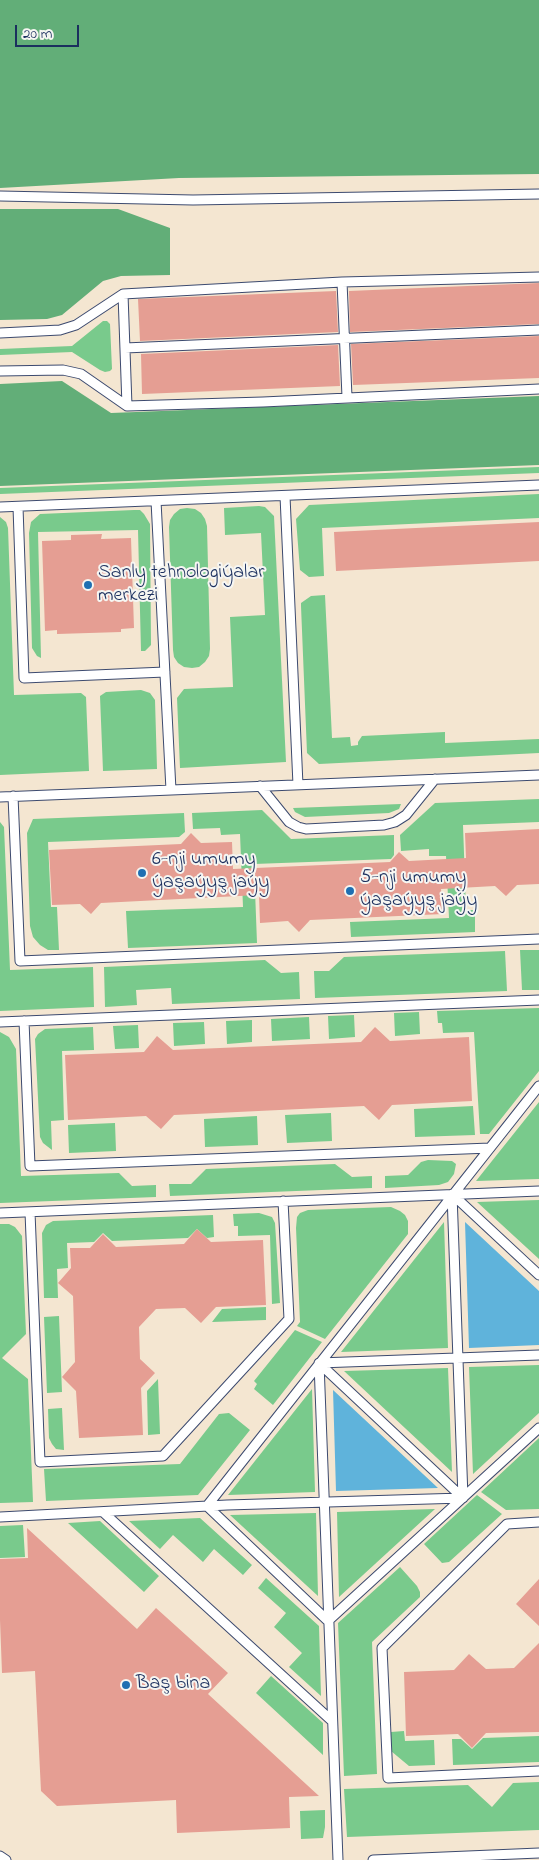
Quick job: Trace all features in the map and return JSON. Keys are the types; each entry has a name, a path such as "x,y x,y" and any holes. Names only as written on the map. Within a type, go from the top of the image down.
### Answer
{"lane":[{"path":"0,196 193,200 539,194"},
{"path":"0,333 60,330 76,325 123,294 342,282 539,277"},
{"path":"342,282 347,397"},
{"path":"123,294 127,406"},
{"path":"126,348 539,330"},
{"path":"0,371 63,370 81,374 127,406 539,389"},
{"path":"0,508 539,486"},
{"path":"285,496 298,785"},
{"path":"156,501 171,790"},
{"path":"18,507 24,678 165,672"},
{"path":"0,797 539,775"},
{"path":"260,786 289,822 298,827 316,828 384,825 395,822 406,814 435,779"},
{"path":"13,796 20,961 539,940"},
{"path":"0,1022 539,1000"},
{"path":"24,1022 30,1166 490,1148"},
{"path":"207,1506 539,1086"},
{"path":"0,1213 539,1191"},
{"path":"452,1194 539,1275"},
{"path":"452,1194 463,1498"},
{"path":"30,1212 40,1462 163,1456 289,1319 284,1201"},
{"path":"319,1363 539,1355"},
{"path":"319,1363 463,1498"},
{"path":"319,1363 338,1860"},
{"path":"328,1621 539,1428"},
{"path":"0,1517 207,1506 463,1498"},
{"path":"207,1506 328,1621"},
{"path":"103,1512 332,1720"},
{"path":"539,1522 507,1524 382,1648 388,1778 539,1771"},
{"path":"372,1860 539,1853"},
{"path":"0,1856 6,1860"}],"green space":[{"path":"0,0 539,0 539,174 179,178 0,188"},
{"path":"0,209 118,209 170,228 170,275 121,276 103,281 62,315 47,319 0,320"},
{"path":"103,321 107,321 110,324 112,369 110,371 100,370 72,352 0,355 0,349 72,346"},
{"path":"62,381 111,413 539,396 539,465 0,486 0,384"},
{"path":"539,467 539,473 0,494 0,488"},
{"path":"539,494 539,518 322,528 324,576 309,577 300,570 296,519 309,505"},
{"path":"265,507 274,516 286,762 180,768 177,698 184,689 233,687 230,617 265,615 261,533 225,535 224,508"},
{"path":"180,509 195,509 201,513 207,526 210,649 209,656 205,662 199,667 192,668 184,667 174,657 169,527 170,520 174,514"},
{"path":"140,510 150,524 151,645 145,651 141,651 138,530 38,532 41,658 37,656 32,648 29,533 31,522 40,514"},
{"path":"0,517 6,522 8,528 14,695 81,693 86,697 89,771 0,775"},
{"path":"325,595 332,738 350,737 351,746 358,745 362,736 445,732 445,743 539,739 539,753 319,764 307,753 301,603 311,596"},
{"path":"141,690 150,693 155,700 157,769 103,771 100,696 106,692"},
{"path":"539,799 539,822 463,825 466,910 475,910 475,932 351,937 350,922 449,918 446,856 429,856 429,849 401,851 400,835 435,803"},
{"path":"401,804 399,809 389,813 305,817 295,812 293,808"},
{"path":"262,810 291,839 394,835 394,855 391,859 254,864 257,943 128,948 126,911 243,907 240,834 221,835 220,828 193,829 192,813"},
{"path":"184,813 185,832 179,837 48,842 51,907 57,907 59,950 48,950 33,937 30,926 27,833 33,819"},
{"path":"0,822 4,827 10,970 93,967 94,1007 0,1011"},
{"path":"520,950 539,950 539,990 522,990"},
{"path":"505,951 507,991 315,998 314,971 329,971 344,957"},
{"path":"265,960 281,973 299,972 300,999 172,1004 171,988 136,990 137,1005 105,1007 104,967"},
{"path":"539,1008 539,1071 489,1134 480,1134 474,1032 443,1033 442,1023 438,1023 437,1011"},
{"path":"419,1012 420,1034 395,1036 394,1013"},
{"path":"354,1015 355,1037 329,1039 328,1016"},
{"path":"309,1017 310,1039 272,1041 271,1019"},
{"path":"252,1020 252,1042 227,1044 226,1021"},
{"path":"204,1022 205,1044 174,1046 173,1023"},
{"path":"138,1025 139,1048 115,1049 113,1026"},
{"path":"93,1027 94,1050 62,1051 64,1120 51,1121 52,1150 43,1143 40,1137 35,1039 45,1029"},
{"path":"0,1032 9,1037 16,1049 21,1176 119,1173 132,1186 156,1185 156,1197 0,1203"},
{"path":"539,1102 539,1179 476,1181"},
{"path":"473,1106 475,1135 415,1137 414,1109"},
{"path":"331,1113 332,1141 287,1143 285,1115"},
{"path":"257,1116 258,1145 205,1147 204,1119"},
{"path":"115,1123 116,1151 69,1153 68,1125"},
{"path":"428,1160 452,1161 456,1164 454,1174 448,1182 439,1185 385,1188 385,1176 408,1175 421,1162"},
{"path":"335,1164 352,1177 372,1176 372,1188 170,1196 169,1184 191,1184 206,1169"},
{"path":"539,1200 539,1259 477,1202"},
{"path":"391,1207 405,1215 408,1221 408,1234 325,1339 297,1326 300,1322 296,1228 297,1217 300,1213 308,1210"},
{"path":"259,1213 272,1217 275,1223 280,1303 272,1304 270,1235 238,1236 238,1226 234,1226 233,1214"},
{"path":"213,1215 214,1237 207,1238 197,1229 188,1238 112,1241 103,1233 94,1242 67,1243 68,1268 57,1269 58,1298 44,1298 42,1233 46,1225 53,1221"},
{"path":"444,1222 448,1348 341,1352"},
{"path":"0,1224 9,1224 15,1227 22,1236 26,1334 2,1358 28,1379 33,1502 0,1503"},
{"path":"266,1307 266,1320 212,1322 222,1309"},
{"path":"59,1316 62,1392 47,1393 44,1317"},
{"path":"295,1330 322,1342 273,1405 254,1389 257,1384 254,1381"},
{"path":"539,1365 539,1413 473,1474 469,1367"},
{"path":"448,1368 452,1472 344,1371"},
{"path":"158,1379 160,1434 148,1435 147,1391"},
{"path":"312,1389 315,1492 228,1495"},
{"path":"62,1408 64,1450 56,1449 49,1438 48,1409"},
{"path":"229,1413 250,1430 198,1495 46,1501 44,1469 180,1464 219,1414"},
{"path":"539,1438 539,1509 506,1510 481,1492"},
{"path":"477,1495 502,1514 449,1562 442,1563 424,1544"},
{"path":"435,1509 339,1597 337,1512"},
{"path":"316,1513 318,1596 230,1515"},
{"path":"200,1518 252,1565 243,1575 214,1549 203,1562 173,1535 160,1549 129,1521"},
{"path":"100,1521 159,1576 144,1592 68,1523"},
{"path":"23,1525 25,1557 0,1558 0,1526"},
{"path":"400,1567 417,1586 420,1597 372,1642 377,1774 344,1776 338,1623"},
{"path":"266,1578 319,1626 321,1696 289,1667 302,1653 274,1627 286,1613 258,1588"},
{"path":"271,1676 323,1723 323,1755 256,1693"},
{"path":"404,1731 405,1741 434,1740 435,1765 409,1766 391,1751 391,1732"},
{"path":"539,1736 539,1762 453,1765 452,1739 461,1739 472,1749 483,1738"},
{"path":"539,1782 539,1830 347,1837 344,1789 468,1785 492,1807 513,1783"},
{"path":"325,1810 323,1838 301,1839 300,1811"}],"water":[{"path":"465,1222 539,1291 539,1345 469,1348"},
{"path":"333,1390 438,1488 336,1491"}],"building":[{"path":"539,283 539,324 350,332 349,291"},
{"path":"336,291 338,332 140,341 138,299"},
{"path":"539,336 539,378 353,385 351,344"},
{"path":"338,345 340,386 142,394 141,354"},
{"path":"539,522 539,561 336,571 334,532"},
{"name":"Sanly tehnologiýalar merkezi","path":"102,534 101,539 131,538 134,628 121,629 121,632 57,634 57,630 45,631 42,541 71,540 71,535"},
{"path":"539,829 539,884 517,885 506,896 495,886 441,889 443,914 310,920 299,932 288,921 260,923 259,895 101,903 91,914 80,904 52,905 49,850 181,844 191,833 201,843 232,842 233,869 390,862 399,852 409,861 466,858 465,833"},
{"path":"375,1027 390,1041 469,1037 472,1101 392,1105 379,1120 364,1106 174,1115 161,1129 146,1116 68,1120 65,1055 144,1052 157,1036 173,1050 361,1042"},
{"path":"197,1229 211,1242 263,1240 266,1305 216,1307 201,1323 185,1308 156,1309 139,1327 140,1359 155,1373 141,1388 143,1435 79,1438 76,1391 62,1377 75,1362 73,1296 58,1283 71,1268 70,1248 90,1248 103,1234 116,1247 184,1244"},
{"name":"Baş bina","path":"27,1528 137,1629 156,1608 228,1673 208,1694 319,1796 289,1797 290,1828 177,1833 176,1800 57,1806 41,1791 35,1671 2,1673 0,1559 28,1558"},
{"path":"539,1579 539,1626 516,1604"},
{"path":"539,1643 539,1732 486,1733 472,1748 458,1734 406,1736 404,1672 454,1670 469,1654 486,1669 514,1668"}],"place":[{"name":"Sanly tehnologiýalar merkezi","path":"88,585"},
{"name":"6-nji umumy ýaşaýyş jaýy","path":"142,873"},
{"name":"5-nji umumy ýaşaýyş jaýy","path":"350,891"},
{"name":"Baş bina","path":"126,1685"}]}
